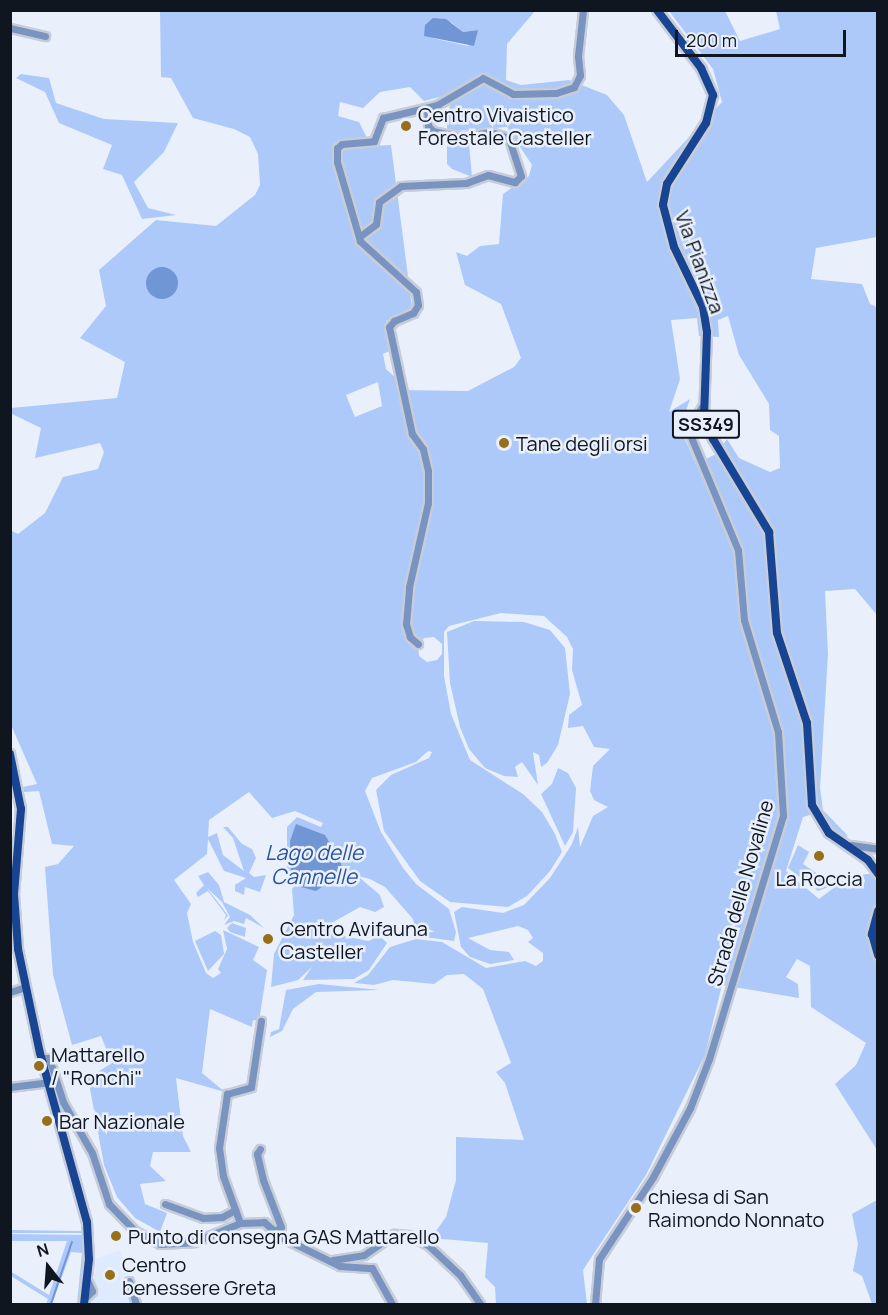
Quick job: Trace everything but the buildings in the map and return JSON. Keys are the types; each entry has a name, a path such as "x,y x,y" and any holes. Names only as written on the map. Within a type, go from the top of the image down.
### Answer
{"main road":[{"name":"Via Pianizza","path":"657,10 701,68 713,95 706,123 668,184 663,205 674,247 703,308 707,332 702,407 713,440 769,532 774,558 777,633 807,723 812,806 822,826 842,842"},
{"path":"10,754 21,802 14,903 25,987 87,1222 85,1301"},
{"name":"SS349","path":"842,842 868,860 878,874"},
{"path":"878,911 872,934 878,955"}],"street":[{"path":"418,644 410,637 406,624 409,586 428,503 428,471 423,449 409,424 389,327 413,313 418,305 416,292 372,255 359,237 337,162 337,148 342,144 374,141 383,118 427,108 483,78 513,94 556,93 574,87 580,75 578,56 583,10"},
{"path":"10,28 45,36"},
{"path":"359,237 376,224 379,202 401,186 466,183 488,175 515,182 521,176 509,138 490,132 461,137 434,131 428,126 427,108"},
{"name":"Strada delle Novaline","path":"595,1305 599,1259 656,1171 690,1108 710,1059 783,816 778,732 774,708 744,620 738,550 688,429 702,407"},
{"path":"842,842 878,849"},
{"path":"10,992 25,987"},
{"path":"240,1223 223,1176 219,1148 226,1094 251,1087 261,1021"},
{"path":"46,1062 63,1102 92,1153 109,1204 135,1232 160,1244 194,1242 240,1223 264,1222 274,1231 333,1260 340,1266 372,1269 392,1305"},
{"path":"10,1087 49,1082"},
{"path":"260,1149 256,1154 263,1180 281,1227 274,1231"},
{"path":"165,1204 203,1218 222,1217 235,1210"},
{"path":"333,1260 364,1255 394,1234 409,1235 428,1245 460,1275 480,1305"},
{"path":"129,1281 136,1305"}],"shaded area":[{"path":"160,11 535,11 507,44 506,80 521,85 569,80 607,95 624,115 647,182 722,102 713,69 669,11 725,11 740,41 780,29 776,11 877,11 877,237 816,248 811,279 862,284 870,304 877,307 877,615 855,589 825,591 828,654 820,788 823,810 848,836 842,839 830,831 816,813 803,817 786,871 819,899 849,876 877,873 877,1150 835,1084 856,1065 866,1043 811,1007 810,966 797,959 786,977 798,984 799,998 722,985 705,1055 646,1175 583,1270 587,1304 496,1304 495,1287 485,1277 488,1243 431,1238 446,1217 456,1180 456,1137 524,1140 505,1083 496,1072 511,1063 483,989 464,974 447,975 434,984 393,980 374,985 354,983 368,975 390,947 416,939 442,942 486,968 525,961 536,966 543,961 543,953 528,942 533,938 528,930 518,926 468,938 490,950 509,952 514,960 490,964 470,957 461,947 454,912 462,907 503,913 524,905 550,878 572,844 578,827 580,847 593,816 608,807 594,800 590,791 593,766 610,749 594,747 583,726 568,728 569,715 582,705 572,670 573,649 567,637 544,616 501,613 449,626 444,632 444,676 451,714 470,760 523,794 542,812 555,834 562,852 550,871 527,896 508,907 450,902 420,881 384,831 376,790 391,775 429,758 432,752 428,751 416,762 372,778 365,791 381,832 403,868 416,884 449,909 456,932 454,941 417,936 413,919 385,887 370,879 349,874 347,877 360,878 380,895 384,907 375,912 360,907 328,925 338,935 369,941 379,935 387,943 369,970 354,979 303,980 312,967 298,980 271,987 274,954 294,915 292,889 297,883 310,888 292,879 287,871 287,827 297,817 321,827 323,823 295,811 272,818 249,792 209,820 208,837 217,833 223,855 244,871 233,838 223,827 228,827 242,844 252,849 256,858 249,873 254,877 266,875 260,892 245,887 244,895 235,891 235,885 246,878 224,871 208,839 207,854 174,880 191,904 187,913 193,942 206,973 213,978 221,973 218,969 227,949 223,930 259,947 253,960 267,970 259,1021 253,1020 252,1027 210,1009 202,1073 225,1092 176,1078 183,1136 191,1152 153,1152 150,1166 166,1181 140,1184 145,1204 167,1213 160,1232 135,1218 117,1197 104,1165 88,1078 112,1063 101,1036 72,1045 53,975 45,867 58,864 74,846 52,844 39,791 24,792 23,787 37,784 11,725 10,530 18,534 45,513 63,477 98,469 104,452 100,443 35,458 41,428 10,413 11,408 117,398 125,362 80,338 106,306 99,270 156,220 216,226 255,195 260,185 258,154 250,137 234,129 193,118 171,78 161,77","holes":["451,22 463,32 478,30 468,46 432,38","410,87 424,101 451,94 447,125 447,164 452,169 472,177 469,143 457,131 507,127 532,165 529,176 503,194 499,244 480,246 467,256 456,252 465,285 501,304 521,358 514,367 468,391 399,390 396,378 386,369 383,354 392,350 386,321 412,307 391,145 371,146 359,122 338,116 340,102 363,108 380,92","728,316 739,355 769,404 770,430 779,436 780,468 770,472 739,458 727,439 716,454 696,464 680,428 690,399 669,412 680,379 671,320 697,318 699,336 719,337 718,320","378,382 382,406 355,417 346,395","434,637 442,644 442,654 437,660 427,662 419,656 418,645 424,638"]},
{"path":"21,74 49,78 56,103 104,119 178,123 164,152 134,182 148,208 176,215 142,219 122,175 103,169 112,145 59,123 45,92 16,78"},
{"path":"474,621 524,622 550,630 565,648 570,694 558,745 547,763 541,767 539,755 533,752 538,785 522,762 515,767 518,777 504,776 485,768 469,749 460,727 450,683 447,632"},
{"path":"558,768 568,773 576,788 573,832 565,846 541,794 552,784"},
{"path":"798,845 809,852 803,864 834,885 818,891 788,868"},
{"path":"208,872 219,885 224,902 250,915 264,928 246,918 244,924 234,921 224,925 230,917 222,902 207,888 227,914 224,920 226,915 208,891 198,897 196,893 204,885 198,876"},
{"path":"232,923 246,928 245,937 230,932 227,928"},
{"path":"215,931 221,935 224,954 208,971 195,941"},
{"path":"319,984 380,990 316,992 293,1009 282,1031 270,1037 271,1032 279,1029 286,990"},
{"path":"75,1188 85,1233 11,1233 11,1230 82,1231"},
{"path":"877,1200 877,1304 872,1304 862,1276 853,1271 858,1244 852,1214"},
{"path":"11,1234 85,1235 80,1304 77,1304 82,1253 71,1252 52,1304 46,1304 48,1299 11,1276 10,1271 49,1295 67,1241 11,1241"},
{"path":"120,1250 134,1304 92,1304 96,1259"}],"water":[{"path":"433,18 446,19 463,32 478,30 474,46 424,36 425,25"},
{"path":"162,267 173,272 178,283 173,294 162,299 151,294 146,283 151,272"},
{"name":"Lago delle Cannelle","path":"296,824 325,835 341,862 342,873 316,891 301,887 291,871 290,841"}],"waterway":[{"path":"51,1304 72,1242"}],"place":[{"name":"Centro Vivaistico Forestale Casteller","path":"406,126"},
{"name":"Tane degli orsi","path":"504,443"},
{"name":"La Roccia","path":"819,856"},
{"name":"Centro Avifauna Casteller","path":"268,939"},
{"name":"Mattarello / \"Ronchi\"","path":"39,1066"},
{"name":"Bar Nazionale","path":"47,1121"},
{"name":"chiesa di San Raimondo Nonnato","path":"636,1208"},
{"name":"Punto di consegna GAS Mattarello","path":"116,1236"},
{"name":"Centro benessere Greta","path":"110,1275"}]}
